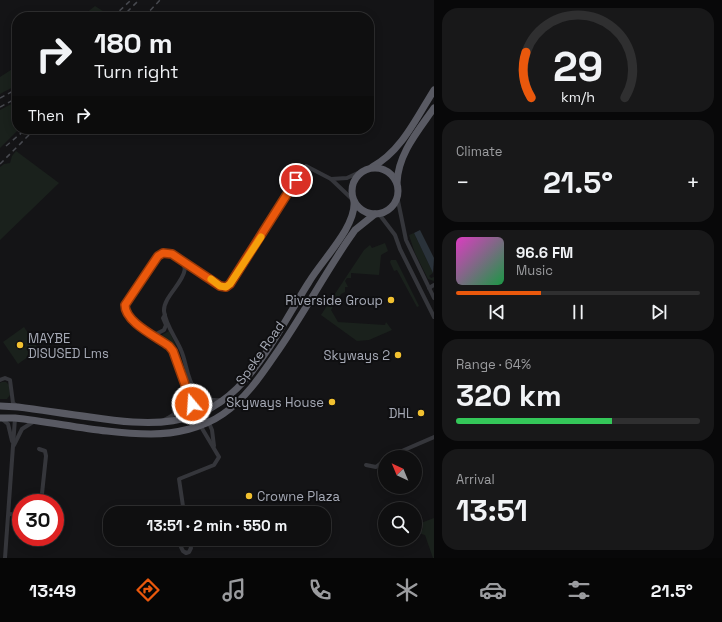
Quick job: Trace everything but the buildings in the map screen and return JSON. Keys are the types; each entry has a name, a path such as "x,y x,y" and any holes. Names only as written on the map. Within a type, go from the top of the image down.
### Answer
{"highway":[{"path":"434,90 394,151 381,162 362,171 352,183 351,191 353,200 362,211 377,214 391,208 397,196 398,172 401,160 434,108"},
{"path":"370,168 384,169 390,173 397,185"},
{"name":"Speke Road","path":"0,406 18,407 142,424 170,422 203,412 222,400 243,382 257,365 316,270 346,229 354,214 353,200"},
{"name":"Speke Road","path":"0,418 16,418 114,431 151,434 179,432 217,417 241,399 256,383 355,230 377,214"},
{"path":"16,418 18,407"}],"street":[{"path":"183,506 179,479 214,465 219,457 195,415 173,351 154,335 131,319 125,312 125,305 158,256 168,253 194,268 220,286 226,287 230,284 306,166 331,179 353,200"},
{"path":"331,179 347,178 362,171"},
{"path":"397,196 406,240 434,298"},
{"path":"377,214 395,235 400,249 434,317"},
{"path":"179,259 184,264 184,274"},
{"path":"194,268 184,274 164,308 165,315 182,351 203,412 212,430"},
{"path":"429,288 434,285"},
{"path":"154,335 164,330 166,325 163,318 165,315"},
{"path":"1,378 8,378 10,380 13,403 18,407"},
{"path":"193,386 206,399 222,400"},
{"path":"157,423 171,416 182,408 187,401 188,391"},
{"path":"214,448 212,423 217,417"},
{"path":"0,418 8,424 13,447"},
{"path":"5,558 16,418"},
{"path":"13,447 22,429 30,422 38,421"},
{"path":"404,450 434,437"},
{"path":"39,448 45,451 46,456 42,494"},
{"path":"366,465 376,466 378,465"},
{"path":"182,546 183,551 186,553 189,552 191,546"}],"shaded area":[{"path":"95,6 104,12 87,12"},
{"path":"12,69 12,88 0,94 0,77"},
{"path":"12,104 12,134 14,134 0,148 0,110"},
{"path":"16,151 59,183 0,240 0,167 4,164 10,163 12,156"},
{"path":"420,230 434,258 433,273 414,233"},
{"path":"414,233 433,273 429,276 431,278 434,277 434,281 428,279 415,253 409,235"},
{"path":"385,243 388,251 381,255 379,275 351,273 351,278 347,278 345,281 348,287 345,287 345,292 341,294 331,310 338,322 385,325 386,322 392,330 369,340 357,341 321,315 364,250 370,245 372,248"},
{"path":"391,260 396,260 419,306 417,307 397,270 394,271 390,262"},
{"name":"MAYBE DISUSED Lms","path":"24,327 38,348 18,364 3,342"},
{"path":"169,331 176,346 173,348 160,336"},
{"path":"6,382 9,385 10,395 7,399 0,399 0,383"},
{"path":"434,518 434,558 425,535 422,534 422,523"}],"railway":[{"path":"118,12 131,0"},
{"path":"127,12 139,0"},
{"path":"149,12 160,0"},
{"path":"0,98 12,92"},
{"path":"0,107 12,101"},
{"path":"6,146 20,134"},
{"path":"0,164 30,134"}],"slow traffic":[{"path":"211,279 220,286 226,287 230,284 261,237"}],"place":[{"name":"Riverside Group","path":"391,300"},
{"name":"MAYBE DISUSED Lms","path":"20,345"},
{"name":"Skyways 2","path":"398,355"},
{"name":"Skyways House","path":"332,402"},
{"name":"DHL","path":"421,413"},
{"name":"Crowne Plaza","path":"249,496"}],"route":[{"path":"192,404 173,351 169,346 131,319 125,312 125,305 158,256 163,253 172,254 220,286 226,287 230,284 296,180"}]}
